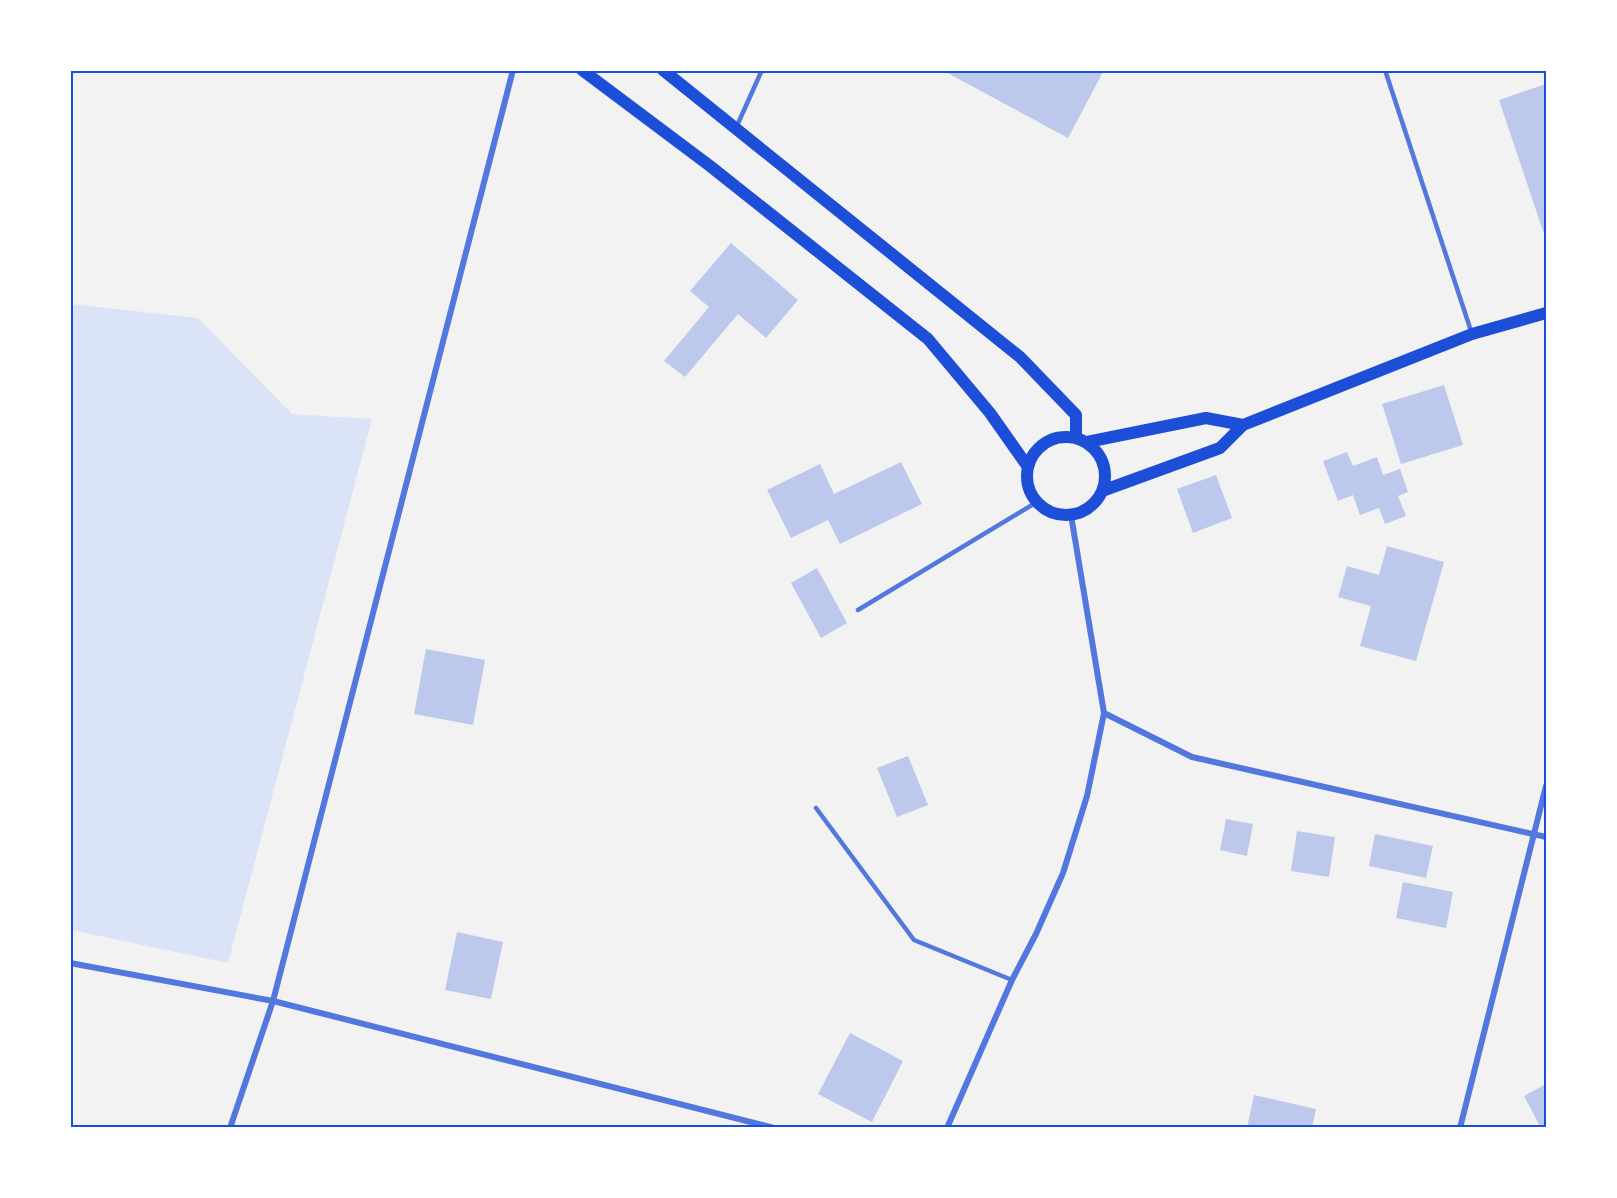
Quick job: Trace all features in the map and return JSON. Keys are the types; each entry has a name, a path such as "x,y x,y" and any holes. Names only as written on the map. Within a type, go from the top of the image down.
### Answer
{"main road":[{"path":"582,70 710,166 928,339 990,413 1028,467"},
{"path":"663,70 1020,357 1076,415 1082,440 1096,450 1105,470 1102,491 1090,507 1071,515 1058,514 1047,509 1030,491 1027,479 1028,467 1033,455 1052,439 1064,437 1082,440 1206,418 1243,425"},
{"path":"1102,491 1220,448 1243,425 1472,334 1546,313"}],"street":[{"path":"230,1128 273,1001 513,70"},
{"path":"947,1128 1012,980 1036,934 1063,873 1087,796 1104,713 1071,515"},
{"path":"1104,713 1192,757 1546,837"},
{"path":"1460,1128 1536,835 1546,786"},
{"path":"70,963 273,1001 774,1128"}],"lane":[{"path":"736,129 762,70"},
{"path":"1385,70 1472,334"},
{"path":"858,610 1037,501"},
{"path":"816,808 914,940 1012,980"}],"shaded area":[{"path":"71,304 198,318 292,414 372,419 228,963 71,930"}],"building":[{"path":"942,70 1048,71 1104,70 1068,138"},
{"path":"1546,84 1546,240 1499,100"},
{"path":"731,243 798,300 766,338 738,314 685,377 664,361 709,307 690,291"},
{"path":"1444,385 1463,445 1401,464 1382,404"},
{"path":"1347,452 1353,466 1377,457 1383,475 1400,469 1408,492 1398,496 1406,516 1385,524 1379,508 1360,515 1353,495 1338,501 1323,461"},
{"path":"901,462 922,504 840,544 828,520 791,538 767,490 820,464 834,494"},
{"path":"1216,475 1232,518 1193,533 1177,489"},
{"path":"1387,546 1444,562 1416,661 1360,646 1371,606 1338,597 1347,566 1379,575"},
{"path":"817,568 847,623 821,638 791,583"},
{"path":"426,649 485,660 473,725 414,714"},
{"path":"908,756 928,805 897,817 877,768"},
{"path":"1226,819 1253,824 1247,856 1220,850"},
{"path":"1297,831 1335,837 1329,877 1291,871"},
{"path":"1375,834 1433,846 1426,878 1369,866"},
{"path":"1403,882 1453,892 1446,928 1396,918"},
{"path":"457,932 503,942 491,999 445,990"},
{"path":"850,1033 903,1061 872,1122 818,1094"},
{"path":"1546,1084 1546,1128 1541,1128 1524,1096"},
{"path":"1254,1095 1316,1109 1312,1128 1247,1128"}]}
